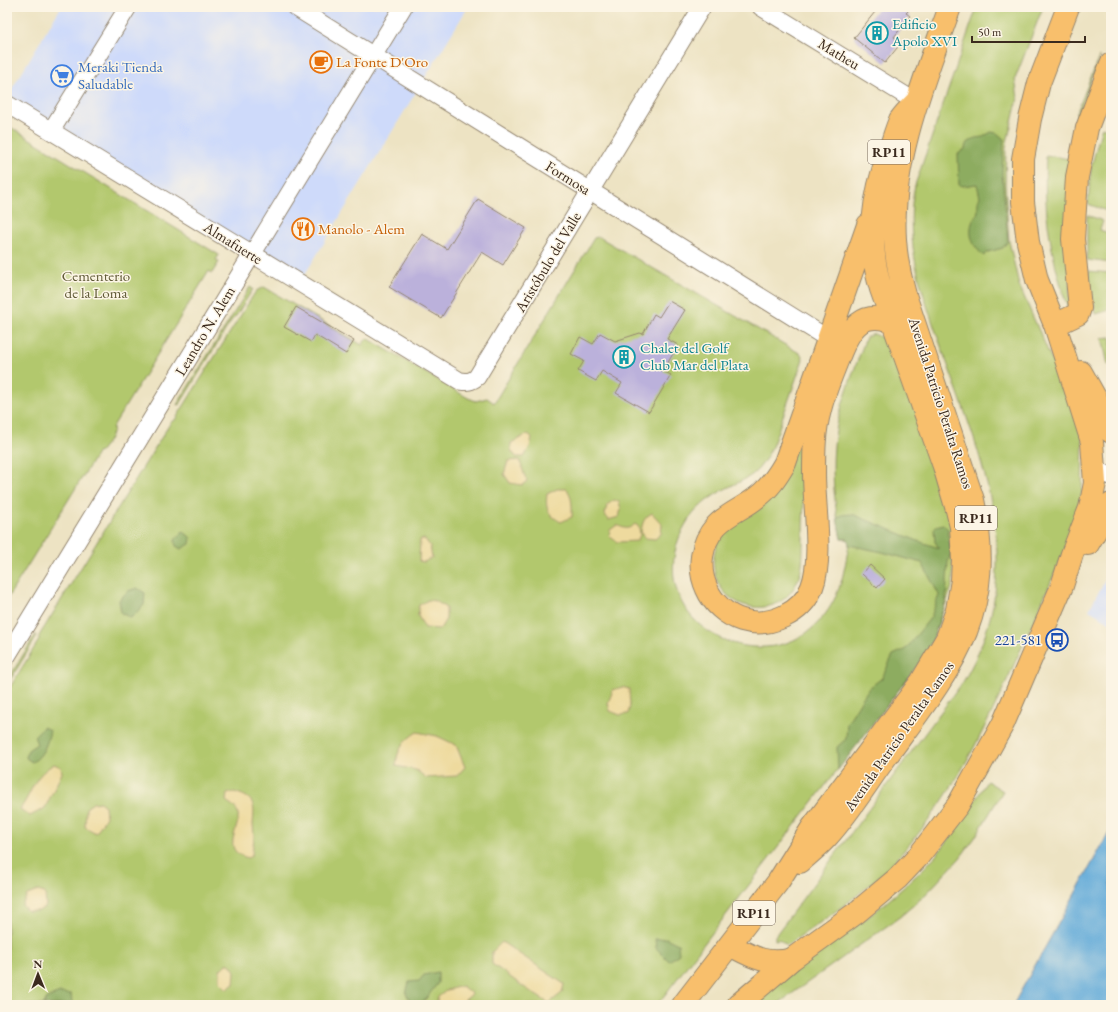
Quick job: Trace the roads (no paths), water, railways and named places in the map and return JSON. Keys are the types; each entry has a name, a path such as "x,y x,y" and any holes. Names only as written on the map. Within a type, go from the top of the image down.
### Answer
{"main road":[{"name":"Avenida Patricio Peralta Ramos","path":"778,882 827,837 935,690 963,642 974,609 980,559 973,500 905,295 898,269 895,238 896,201 900,171 916,102 950,7"},
{"path":"1068,7 1039,83 1025,142 1022,179 1025,222 1032,261 1044,300 1055,325 1100,406 1111,432"},
{"path":"1055,325 1078,314 1080,308 1073,239 1077,177 1087,128 1111,64"},
{"name":"Avenida Patricio Peralta Ramos","path":"683,1005 778,882 812,828 929,670 947,638 960,597 963,560 958,510 894,322 881,289 874,260 875,207 883,169 900,120 916,102"},
{"path":"875,207 835,343 820,410 816,435 814,505 817,557 812,587 804,601 793,612 776,620 756,623 742,620 724,610 709,595 701,568 702,554 707,539 716,526 756,498 774,482 785,463 835,343 864,320 881,318 894,322"},
{"path":"738,1005 792,959 856,913 898,878 917,858 958,805 1003,724 1062,586 1093,496 1106,471 1094,448 1087,421 1055,325"},
{"path":"1062,586 1111,504"},
{"path":"730,945 765,961 774,962 792,959"}],"street":[{"path":"51,131 128,7"},
{"name":"Formosa","path":"295,7 835,343"},
{"name":"Leandro N. Alem","path":"7,656 403,7"},
{"name":"Aristóbulo del Valle","path":"460,381 467,382 477,377 702,7"},
{"name":"Matheu","path":"761,7 916,102"},
{"name":"Almafuerte","path":"7,104 460,381"}],"water":[{"path":"1111,829 1111,1005 1013,1005"}],"place":[{"name":"Edificio Apolo XVI","path":"877,33"},
{"name":"La Fonte D'Oro","path":"321,62"},
{"name":"Meraki Tienda Saludable","path":"62,76"},
{"name":"Manolo - Alem","path":"303,229"},
{"name":"Chalet del Golf Club Mar del Plata","path":"624,357"},
{"name":"221-581","path":"1057,640"}],"park label":[{"name":"Cementerio de la Loma","path":"96,284"}]}
